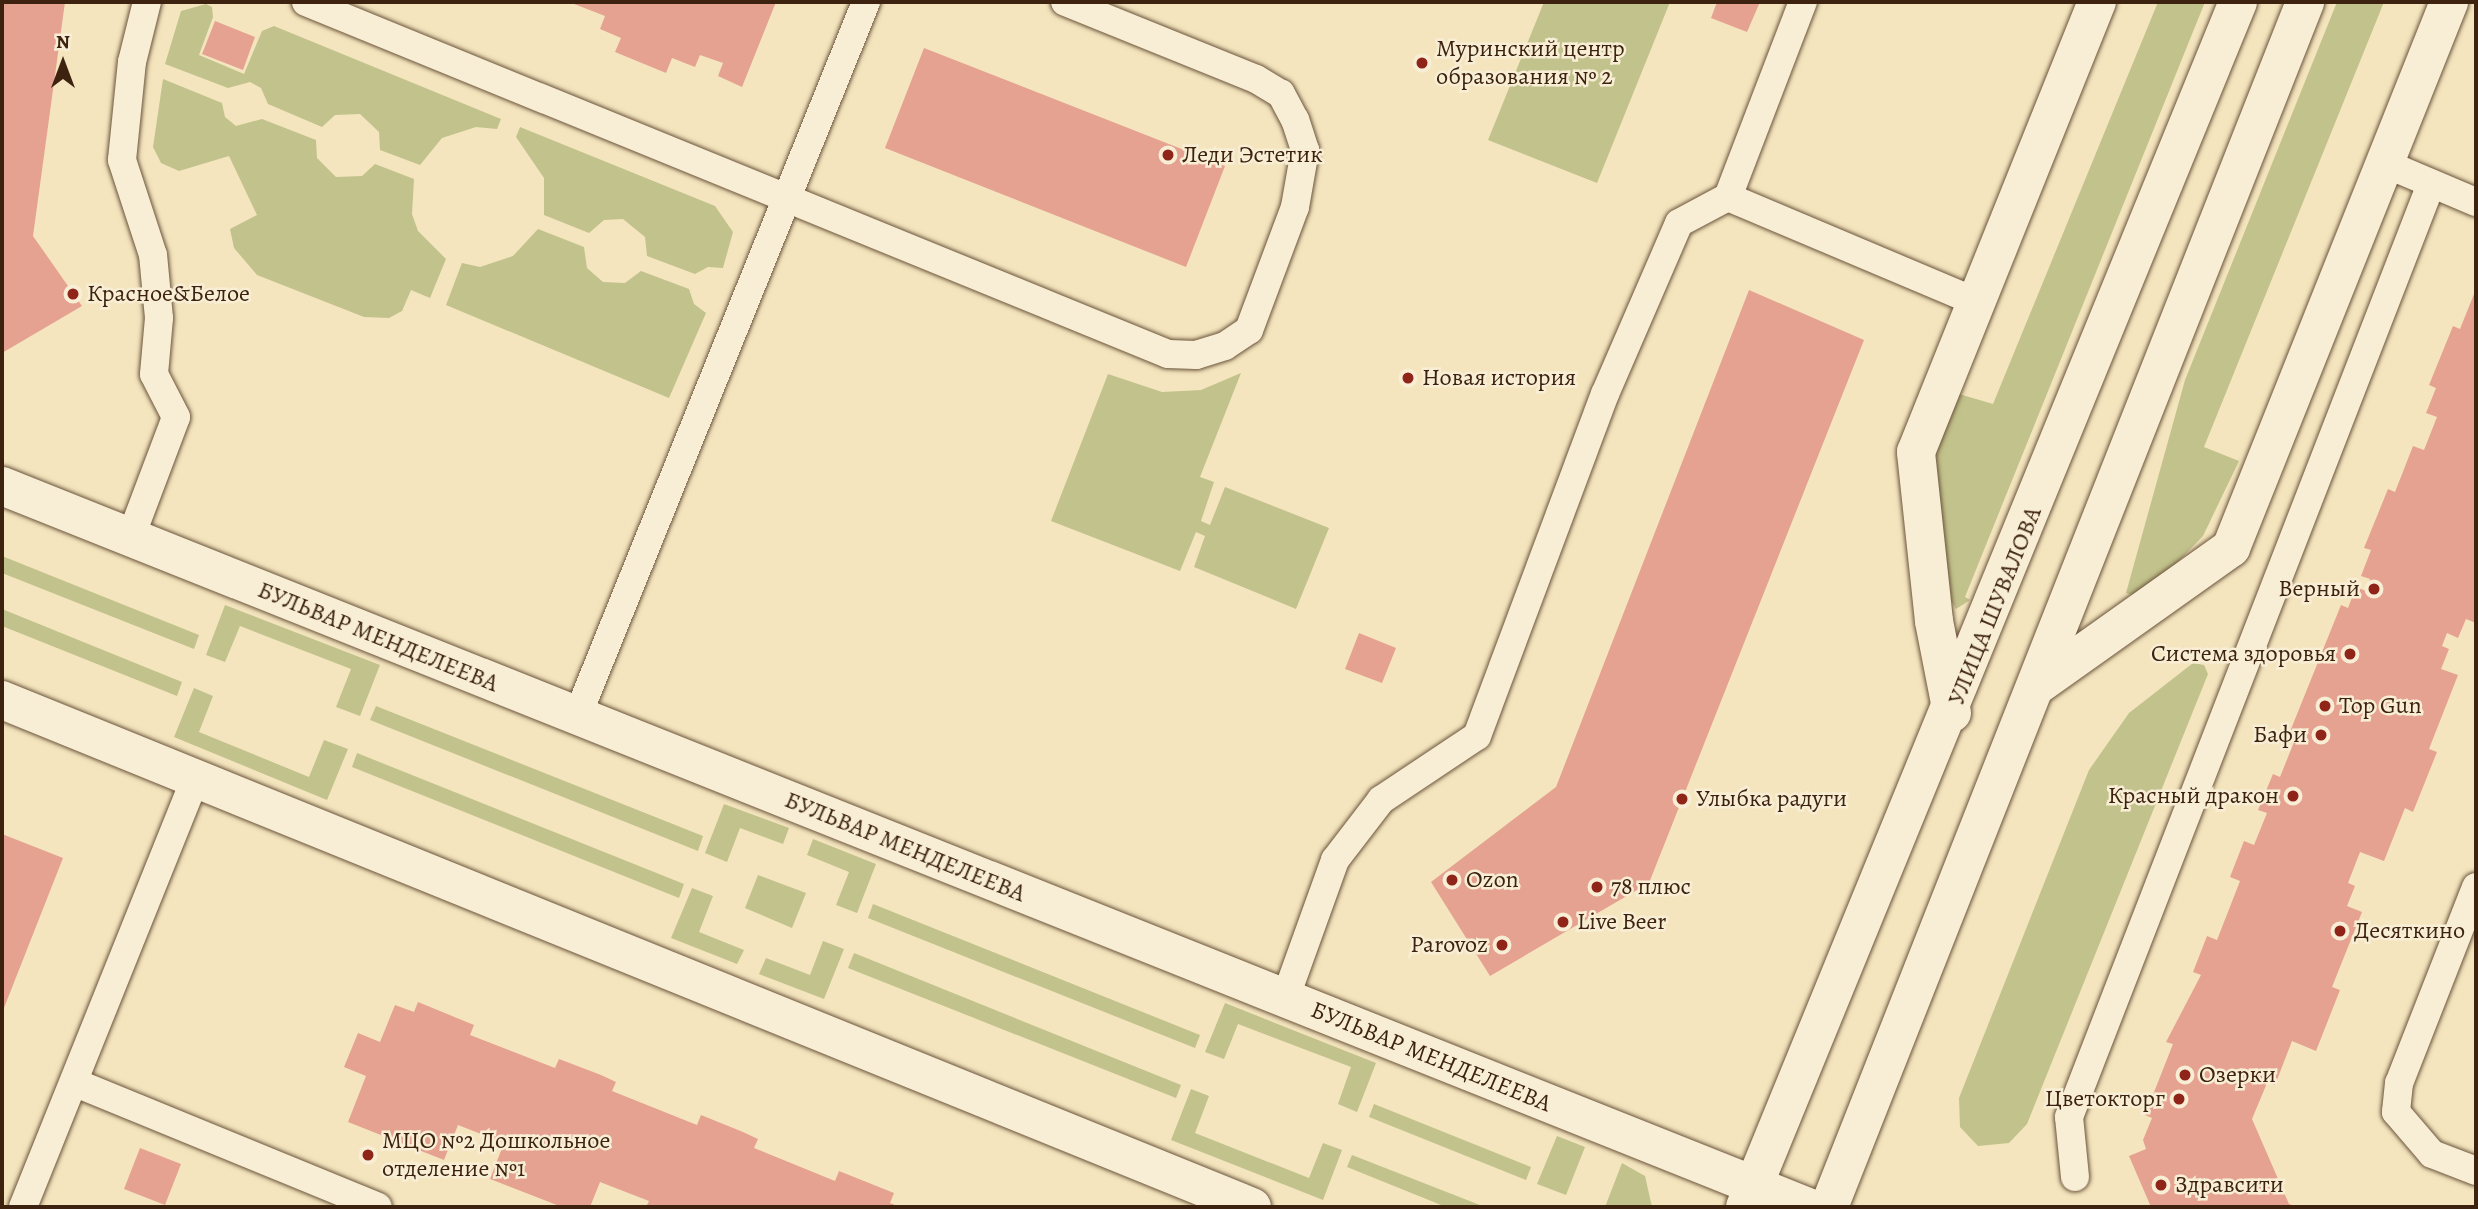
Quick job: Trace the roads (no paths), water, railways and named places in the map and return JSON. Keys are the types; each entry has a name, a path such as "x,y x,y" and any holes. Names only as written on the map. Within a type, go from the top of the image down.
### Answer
{"street":[{"path":"1952,713 1934,621 1916,452 2097,2"},
{"name":"УЛИЦА ШУВАЛОВА","path":"1750,1197 1952,713 2238,2"},
{"path":"1829,1207 2038,685 2305,2"},
{"path":"2038,685 2231,548 2449,2"},
{"name":"БУЛЬВАР МЕНДЕЛЕЕВА","path":"2,486 1285,999 1750,1197 1808,1207"},
{"path":"2,700 196,776 1197,1197 1252,1207"}],"lane":[{"path":"130,539 176,417 154,374 159,318 153,255 122,160 132,62 147,2"},
{"path":"306,2 1168,354 1196,355 1249,330 1303,178 1305,150 1281,94 1065,2"},
{"path":"578,716 866,2"},
{"path":"1285,999 1335,860 1381,800 1477,736 1605,394 1679,223 1728,197 1803,2"},
{"path":"2384,163 2476,202"},
{"path":"2076,1177 2069,1117 2431,184"},
{"path":"1728,197 1976,302"},
{"path":"23,1207 76,1083 196,776"},
{"path":"2476,887 2399,1083 2396,1112 2432,1154 2476,1171"},
{"path":"76,1083 379,1207"}],"place":[{"name":"Муринский центр образования № 2","path":"1422,63"},
{"name":"Леди Эстетик","path":"1168,155"},
{"name":"Красное&Белое","path":"73,294"},
{"name":"Новая история","path":"1408,378"},
{"name":"Верный","path":"2374,589"},
{"name":"Система здоровья","path":"2350,654"},
{"name":"Top Gun","path":"2325,706"},
{"name":"Бафи","path":"2321,735"},
{"name":"Красный дракон","path":"2293,796"},
{"name":"Улыбка радуги","path":"1682,799"},
{"name":"Ozon","path":"1452,880"},
{"name":"78 плюс","path":"1597,887"},
{"name":"Live Beer","path":"1563,922"},
{"name":"Десяткино","path":"2340,931"},
{"name":"Parovoz","path":"1502,945"},
{"name":"Озерки","path":"2185,1075"},
{"name":"Цветокторг","path":"2179,1099"},
{"name":"МЦО №2 Дошкольное отделение №1","path":"368,1155"},
{"name":"Здравсити","path":"2161,1185"}]}
